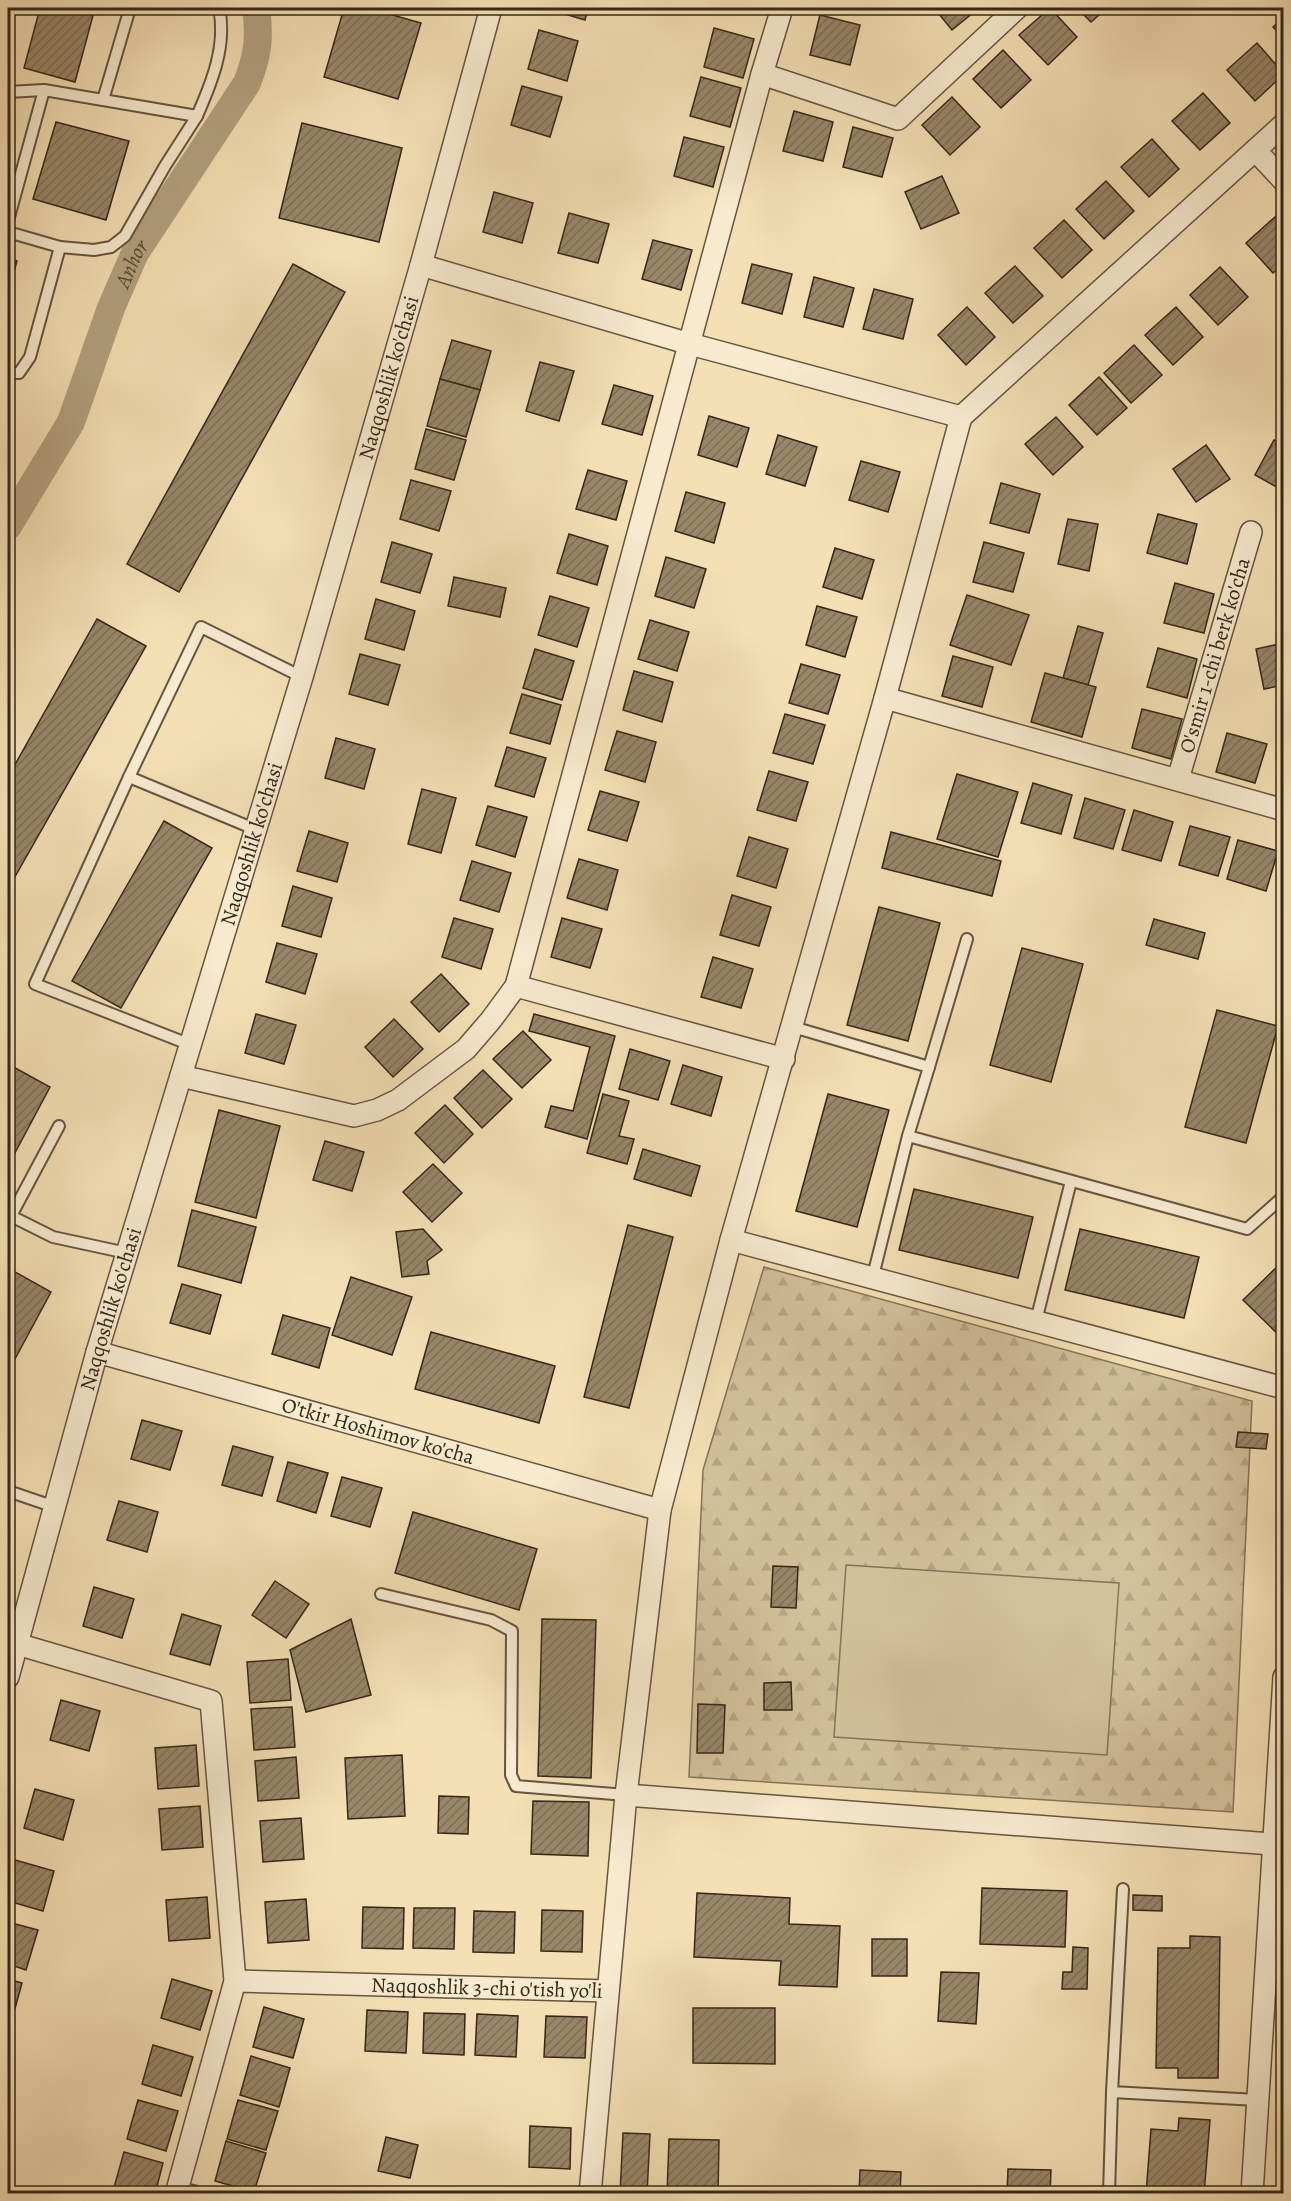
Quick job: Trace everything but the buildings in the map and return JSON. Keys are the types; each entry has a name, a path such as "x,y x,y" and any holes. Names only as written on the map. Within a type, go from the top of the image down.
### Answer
{"street":[{"name":"Naqqoshlik ko'chasi","path":"8,1677 97,1352 257,830 421,265 490,8"},
{"path":"181,1076 354,1116 377,1110 398,1100 466,1049 516,986 762,74 782,8"},
{"path":"762,74 898,119 1017,8"},
{"path":"608,1991 626,1795 660,1510 732,1240 885,698 961,417 1284,124"},
{"path":"1256,151 1284,181"},
{"path":"421,265 690,344 961,417"},
{"name":"O'smir 1-chi berk ko'cha","path":"1178,779 1251,532"},
{"path":"885,698 1284,810"},
{"path":"516,986 784,1059"},
{"path":"732,1240 1284,1388"},
{"name":"O'tkir Hoshimov ko'cha","path":"97,1352 660,1510"},
{"path":"18,1644 211,1701 235,1981 177,2190"},
{"path":"1252,2193 1284,1677"},
{"path":"626,1795 1272,1844"},
{"name":"Naqqoshlik 3-chi o'tish yo'li","path":"235,1981 608,1991 590,2193"}],"lane":[{"path":"103,100 130,8"},
{"path":"8,232 60,247 94,250 111,247 125,236 197,116 212,82 220,49 219,8"},
{"path":"8,221 44,90"},
{"path":"8,92 44,90 197,116"},
{"path":"8,373 19,373 30,357 60,247"},
{"path":"190,1045 35,984 129,777 201,627 302,677"},
{"path":"129,777 257,830"},
{"path":"873,1276 908,1136 968,939"},
{"path":"793,1027 929,1067"},
{"path":"59,1126 9,1218 53,1237 127,1253"},
{"path":"908,1136 1247,1228 1284,1196"},
{"path":"1036,1321 1071,1180"},
{"path":"8,1491 55,1508"},
{"path":"381,1594 491,1620 512,1630 511,1775 516,1786 626,1795"},
{"path":"1109,2193 1123,1889"},
{"path":"1112,2092 1257,2100"},
{"path":"177,2190 205,2193"}],"green space":[{"path":"764,1267 1252,1401 1233,1812 689,1777 703,1470"},
{"path":"846,1565 1119,1583 1107,1755 834,1737"}],"waterway":[{"name":"Anhor","path":"8,526 71,422 111,308 135,253 247,83 254,64 257,46 256,8"}]}
